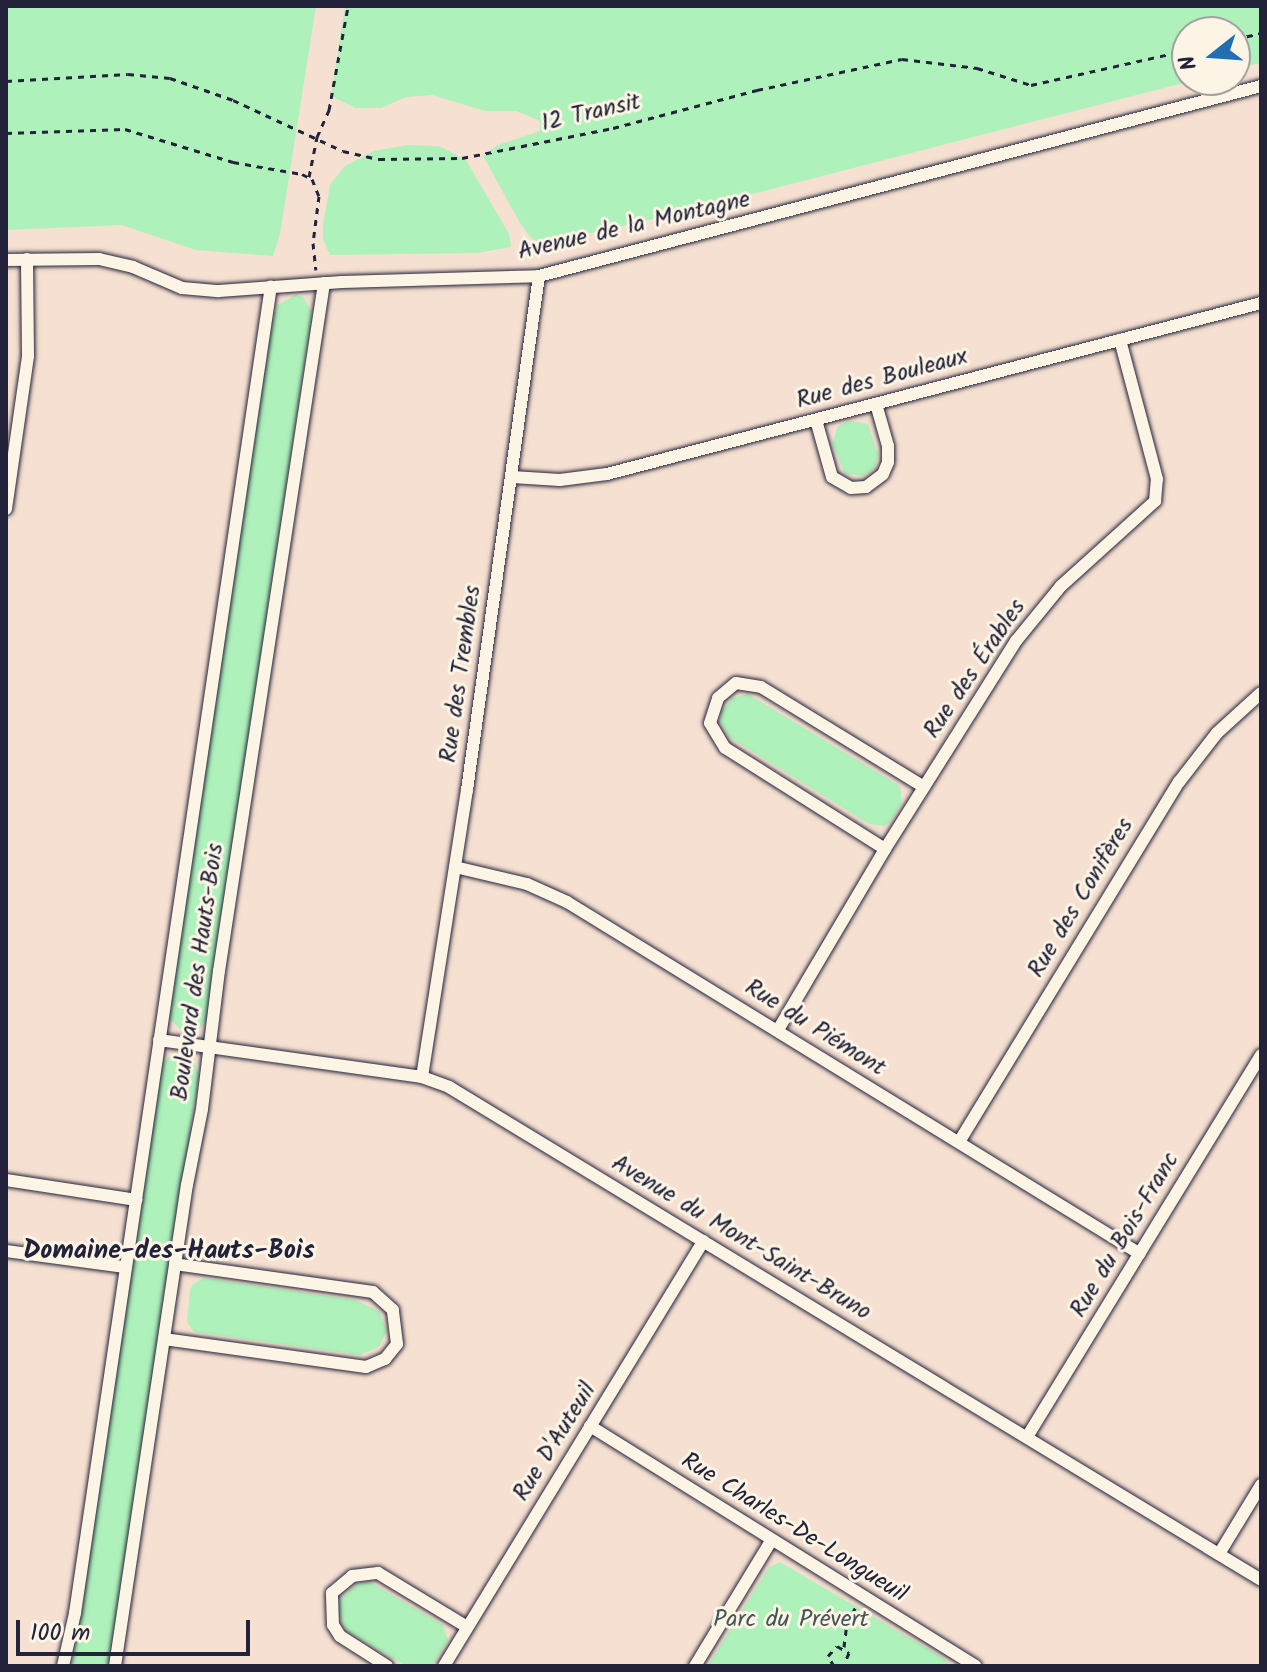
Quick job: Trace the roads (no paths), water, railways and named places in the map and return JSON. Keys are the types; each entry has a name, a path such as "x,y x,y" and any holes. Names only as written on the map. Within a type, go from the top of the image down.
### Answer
{"street":[{"name":"Avenue de la Montagne","path":"6,260 115,261 194,290 539,276 1261,86"},
{"path":"6,509 29,344 27,259"},
{"name":"Rue des Trembles","path":"422,1077 539,276"},
{"name":"Boulevard des Hauts-Bois","path":"115,1666 211,1047 237,848 324,283"},
{"name":"Boulevard des Hauts-Bois","path":"63,1666 75,1613 271,286"},
{"name":"Rue des Bouleaux","path":"512,477 549,480 596,476 1261,303"},
{"name":"Rue des Érables","path":"778,1030 885,849 1006,655 1039,611 1086,563 1155,501 1157,479 1120,340"},
{"path":"816,420 830,475 846,487 863,488 879,479 887,467 888,446 876,404"},
{"path":"885,849 725,748 710,723 718,698 736,683 756,685 924,787"},
{"name":"Rue des Conifères","path":"959,1142 1179,782 1217,733 1261,693"},
{"name":"Rue du Piémont","path":"455,867 503,877 549,892 1140,1254"},
{"name":"Avenue du Mont-Saint-Bruno","path":"159,1040 422,1077 479,1104 1261,1580"},
{"name":"Rue du Bois-Franc","path":"1027,1437 1259,1064"},
{"path":"6,1180 136,1200"},
{"name":"Rue D'Auteuil","path":"444,1666 703,1241"},
{"path":"6,1251 125,1267"},
{"path":"164,1339 366,1367 385,1359 397,1344 393,1310 373,1292 175,1264"},
{"name":"Rue Charles-De-Longueuil","path":"590,1426 975,1666"},
{"path":"1219,1554 1261,1485"},
{"path":"695,1666 771,1541"},
{"path":"387,1666 340,1636 333,1625 332,1593 352,1576 378,1573 467,1627"}],"district":[{"name":"Domaine-des-Hauts-Bois","path":"169,1252"}],"park label":[{"name":"Parc du Prévert","path":"791,1620"}]}
